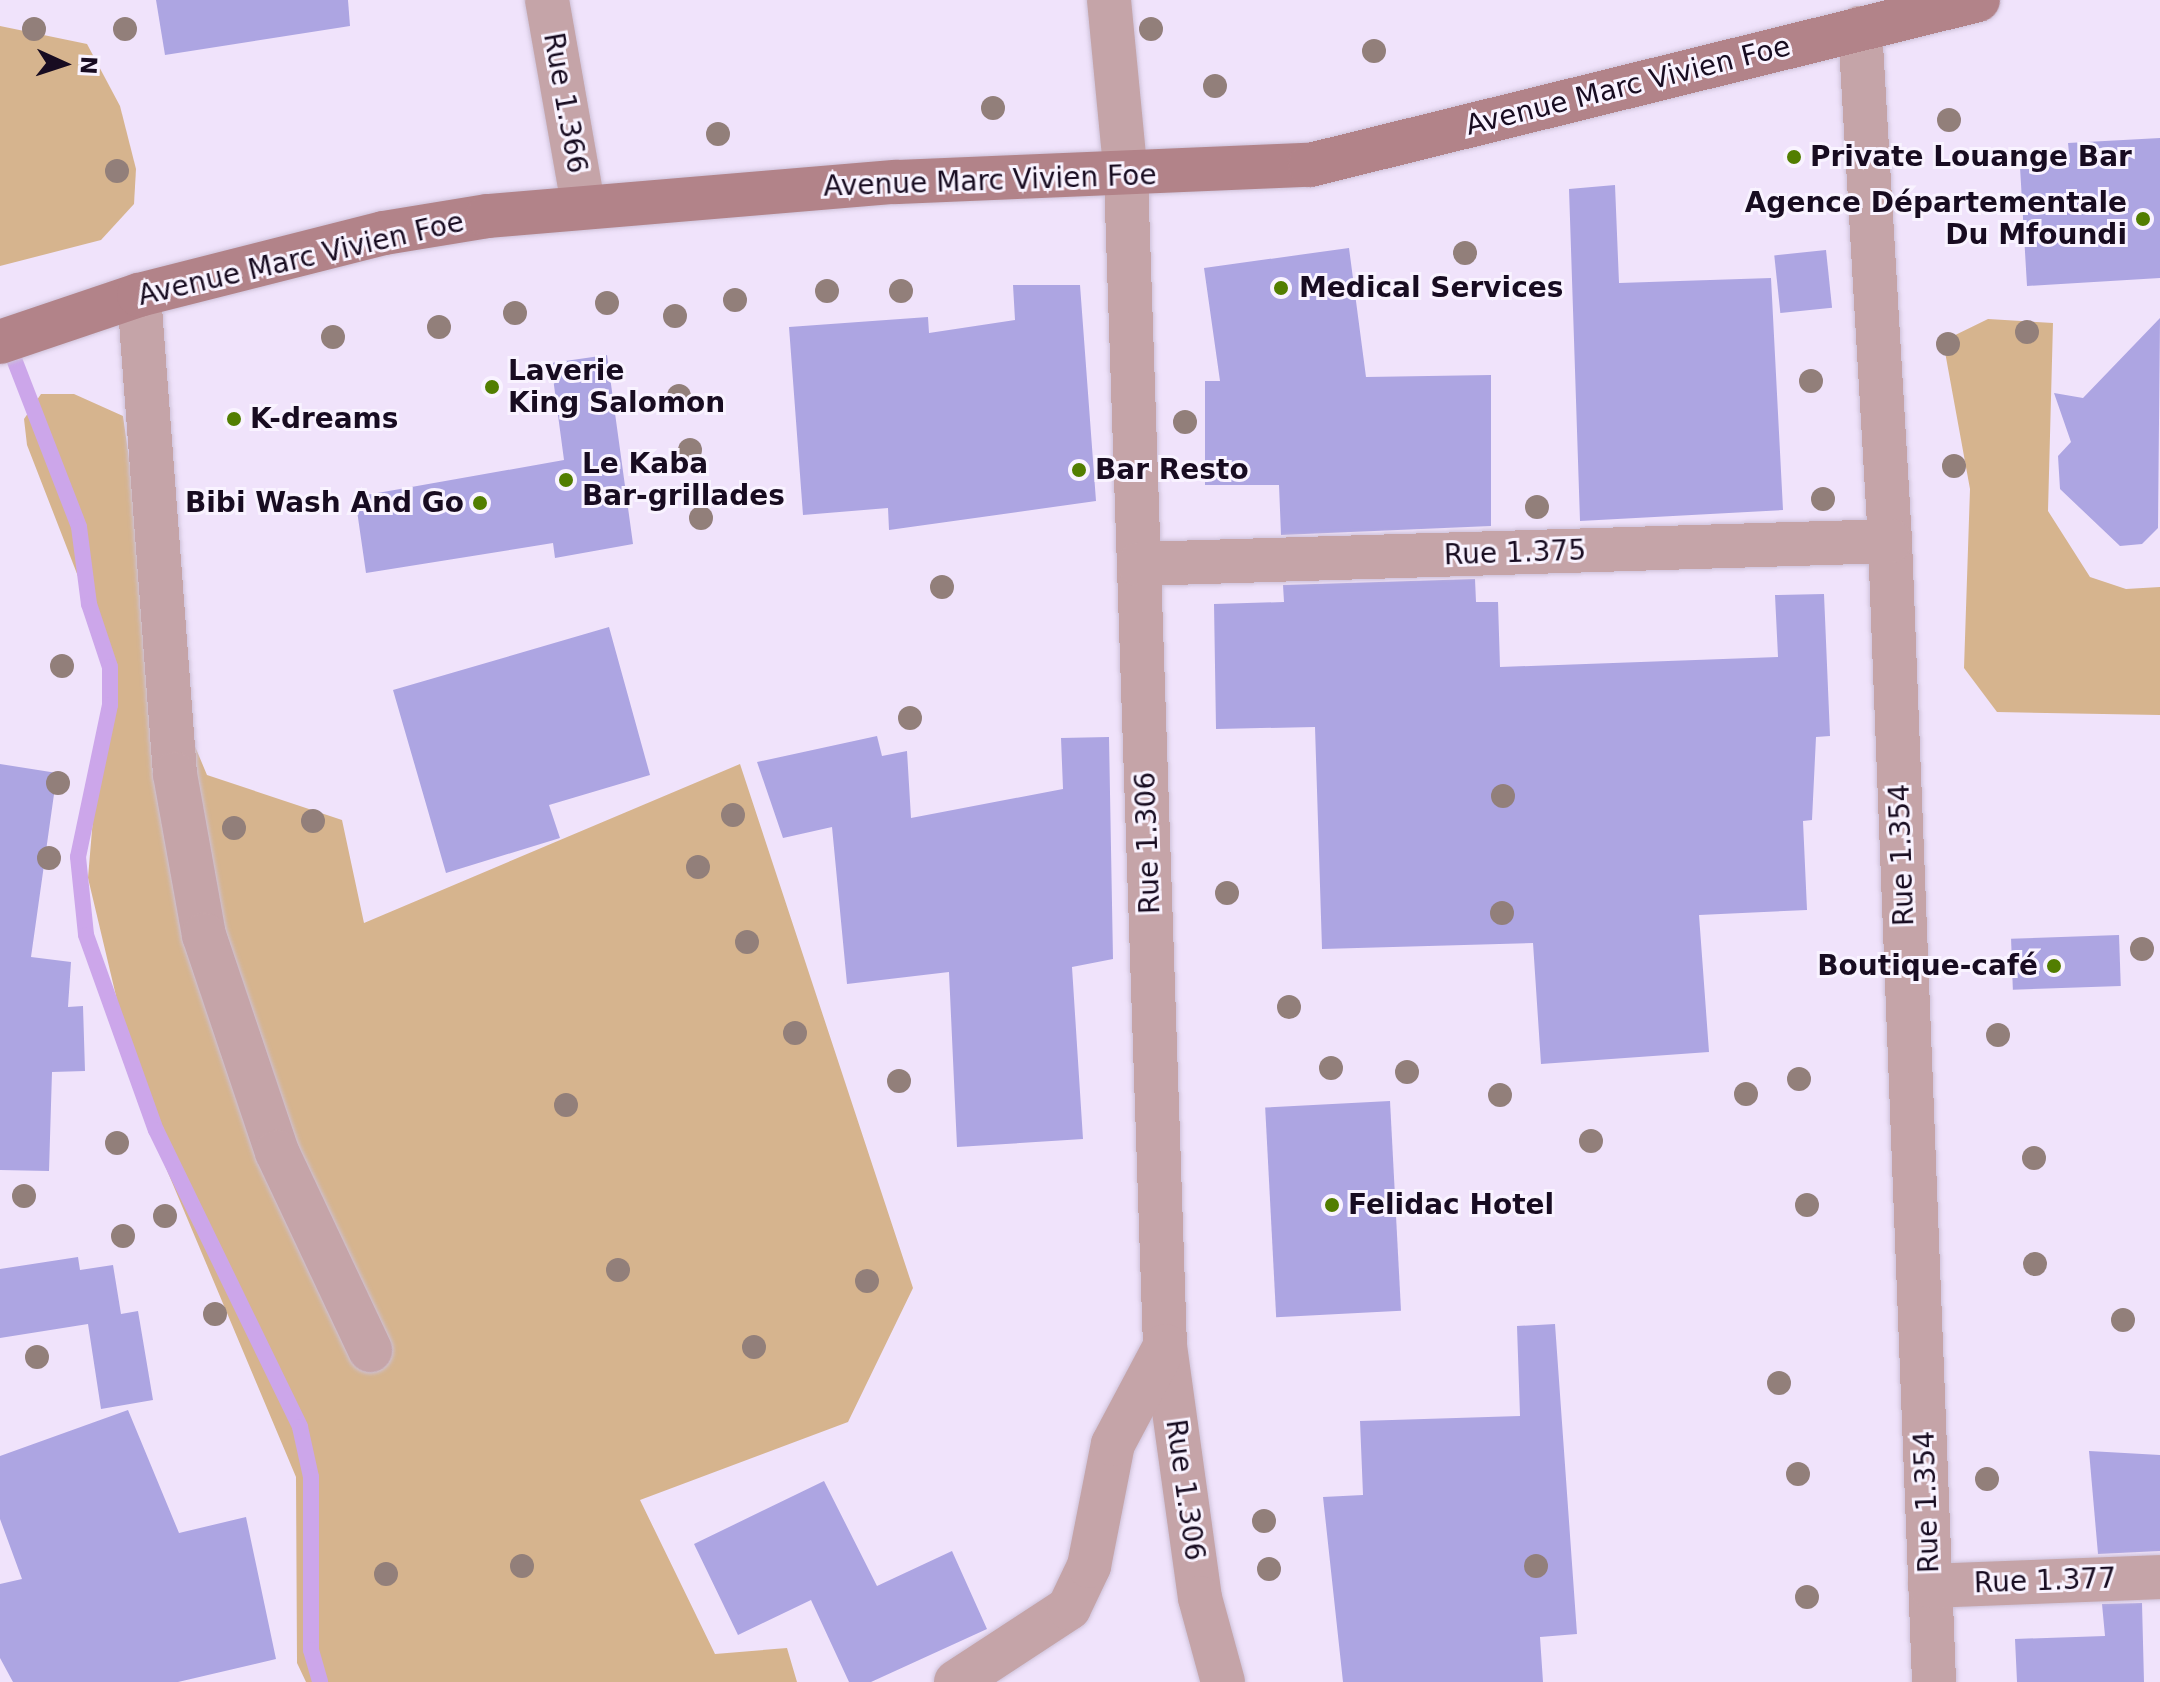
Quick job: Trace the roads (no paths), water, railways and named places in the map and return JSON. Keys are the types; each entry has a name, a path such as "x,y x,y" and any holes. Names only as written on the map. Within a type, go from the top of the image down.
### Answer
{"main road":[{"name":"Avenue Marc Vivien Foe","path":"0,342 139,295 384,233 583,205 896,182 1126,177 1310,165 1978,0"}],"street":[{"name":"Rue 1.366","path":"547,0 583,205"},
{"name":"Rue 1.306","path":"1109,0 1126,177 1165,1346 1200,1598 1223,1682"},
{"name":"Rue 1.354","path":"1860,28 1890,541 1934,1682"},
{"path":"139,295 175,774 204,935 277,1152 370,1350"},
{"name":"Rue 1.375","path":"1139,564 1890,541"},
{"path":"956,1682 1069,1608 1089,1566 1113,1444 1165,1346"},
{"name":"Rue 1.377","path":"1930,1586 2160,1577"}],"waterway":[{"path":"7,341 79,527 89,604 110,667 110,705 78,857 86,935 156,1130 300,1427 311,1477 311,1650 320,1682"}],"place":[{"name":"Private Louange Bar","path":"1794,157"},
{"name":"Agence Départementale Du Mfoundi","path":"2143,219"},
{"name":"Medical Services","path":"1281,288"},
{"name":"Laverie King Salomon","path":"492,387"},
{"name":"K-dreams","path":"234,419"},
{"name":"Bar Resto","path":"1079,470"},
{"name":"Le Kaba Bar-grillades","path":"566,480"},
{"name":"Bibi Wash And Go","path":"480,503"},
{"name":"Boutique-café","path":"2054,966"},
{"name":"Felidac Hotel","path":"1332,1205"}]}
